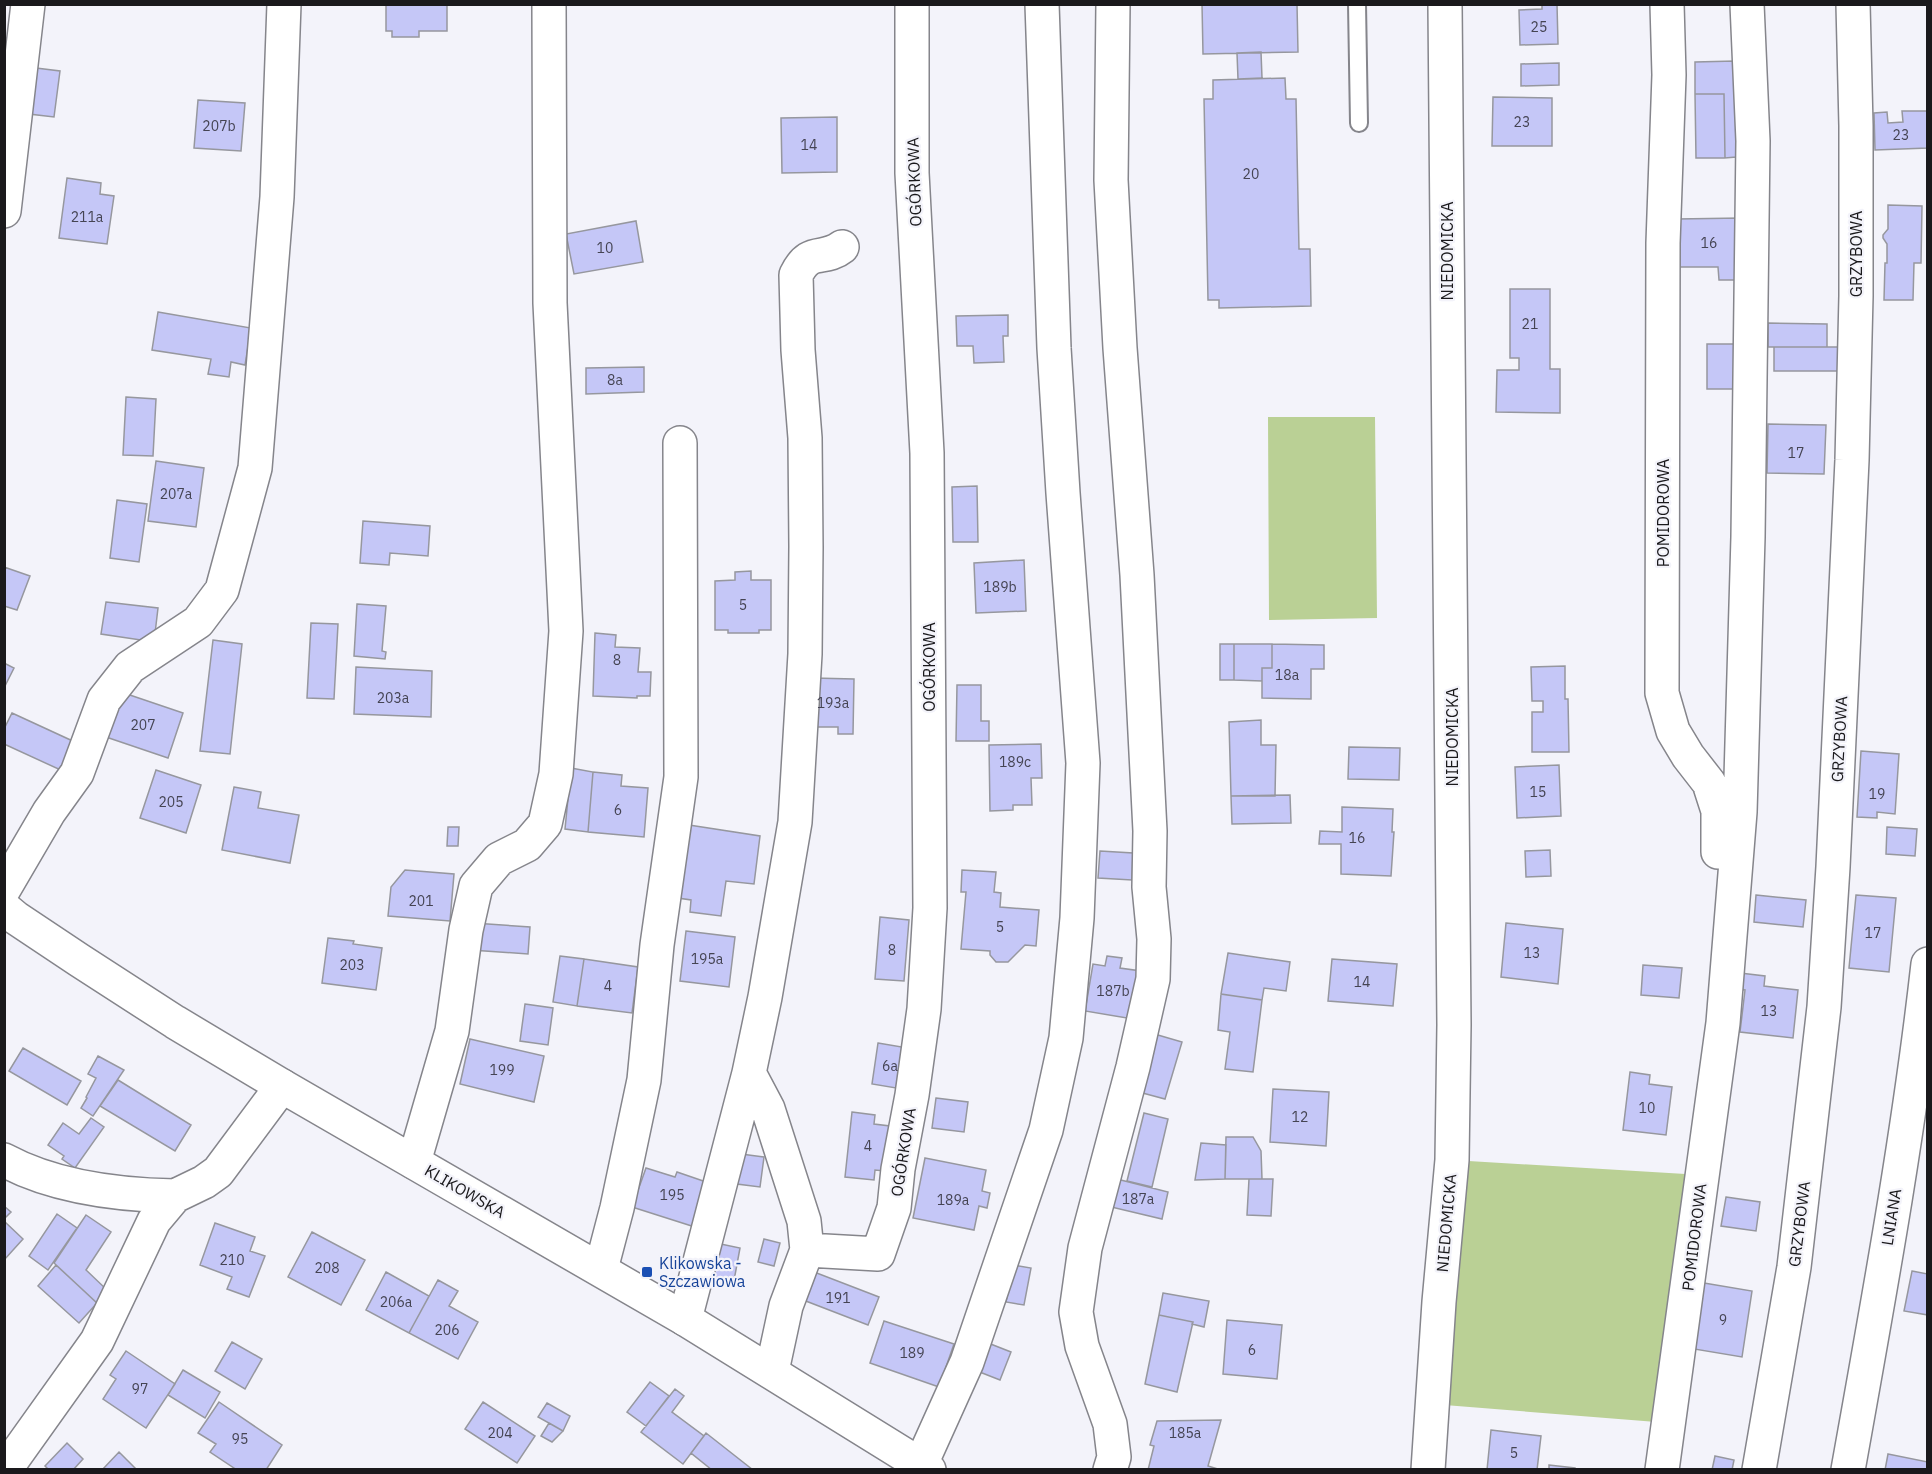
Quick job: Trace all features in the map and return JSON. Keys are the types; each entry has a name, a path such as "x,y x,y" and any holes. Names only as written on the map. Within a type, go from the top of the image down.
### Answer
{"street":[{"path":"4,211 28,4"},
{"path":"4,889 49,812 77,773 104,700 130,667 198,622 222,590 255,468 277,197 284,4"},
{"path":"414,1162 452,1030 466,930 476,886 500,859 527,845 545,824 555,774 566,630 550,303 549,4"},
{"name":"OGÓRKOWA","path":"807,1250 878,1254 894,1208 924,1009 930,908 927,477 912,173 912,4"},
{"path":"925,1467 967,1362 1046,1130 1066,1038 1077,918 1083,764 1055,359 1042,4"},
{"path":"1110,1470 1114,1457 1110,1424 1082,1346 1076,1312 1085,1248 1154,979 1154,939 1149,887 1150,831 1137,574 1120,348 1111,180 1113,4"},
{"name":"NIEDOMICKA","path":"1428,1470 1439,1302 1452,1160 1454,1025 1445,4"},
{"name":"POMIDOROWA","path":"1667,4 1669,75 1663,243 1662,693 1673,731 1688,756 1709,783 1718,811 1713,968 1724,1005"},
{"name":"POMIDOROWA","path":"1662,1470 1723,1023 1740,812 1748,537 1753,141 1747,4"},
{"name":"GRZYBOWA","path":"1759,1470 1794,1267 1824,1006 1833,867 1853,437 1856,296 1853,4"},
{"path":"685,1319 749,1073 765,997 795,822 805,654 806,547 805,438 798,350 796,275 801,265 811,256 826,254 842,247"},
{"path":"601,1269 617,1208 644,1080 657,945 681,777 680,443"},
{"name":"KLIKOWSKA","path":"4,908 155,1010 282,1086 601,1269 772,1371 925,1467"},
{"name":"LNIANA","path":"1848,1470 1898,1177 1918,1048 1928,964"},
{"path":"749,1073 768,1109 804,1221 807,1250 786,1306 772,1371"},
{"path":"5,1470 97,1341 154,1221 175,1196 204,1182 218,1172 282,1086"},
{"path":"4,1160 18,1167 78,1186 141,1196 175,1196"}],"lane":[{"path":"1357,4 1359,123"}],"green space":[{"path":"1268,417 1375,417 1377,618 1269,620"},
{"path":"1452,1160 1702,1175 1669,1423 1432,1404"}],"building":[{"path":"386,4 447,4 447,31 419,31 419,37 392,37 392,31 386,31"},
{"path":"1202,4 1297,4 1298,52 1203,54"},
{"path":"1542,4 1557,4 1558,44 1520,45 1519,10 1542,9"},
{"path":"1261,52 1262,78 1238,79 1237,53"},
{"path":"1735,61 1736,157 1725,158 1724,94 1695,94 1695,62"},
{"path":"1559,63 1559,85 1521,86 1521,64"},
{"path":"36,68 60,71 54,117 29,114"},
{"path":"1285,78 1286,99 1296,99 1299,249 1310,249 1311,306 1219,308 1219,300 1208,300 1204,99 1213,99 1213,80"},
{"path":"1695,94 1724,94 1725,158 1696,158"},
{"path":"1493,97 1552,98 1552,146 1492,146"},
{"path":"198,100 245,103 241,151 194,148"},
{"path":"1902,111 1927,111 1928,148 1875,150 1874,113 1887,112 1888,123 1903,122"},
{"path":"837,117 837,172 782,173 781,118"},
{"path":"67,178 101,183 100,194 114,196 107,244 59,238"},
{"path":"1888,205 1922,206 1921,263 1914,263 1913,300 1884,300 1887,244 1883,235 1888,229"},
{"path":"1741,218 1742,280 1719,280 1718,267 1677,267 1677,219"},
{"path":"636,221 643,262 574,274 566,234"},
{"path":"1510,289 1550,289 1550,369 1560,369 1560,413 1496,412 1497,370 1519,370 1519,358 1510,358"},
{"path":"158,312 251,328 245,365 231,362 229,377 208,374 211,359 152,350"},
{"path":"1008,315 1008,336 1003,336 1004,362 974,363 973,346 957,346 956,316"},
{"path":"1768,323 1827,324 1827,347 1768,347"},
{"path":"1707,344 1736,344 1736,389 1707,389"},
{"path":"1774,347 1838,347 1838,371 1774,371"},
{"path":"644,367 644,392 586,394 586,368"},
{"path":"126,397 156,399 153,456 123,455"},
{"path":"1768,424 1826,425 1824,474 1767,473"},
{"path":"156,461 204,468 196,527 148,521"},
{"path":"977,486 978,542 953,542 952,487"},
{"path":"117,500 147,504 139,562 110,558"},
{"path":"363,521 430,526 428,556 390,553 389,565 360,563"},
{"path":"1024,560 1026,611 976,613 974,563"},
{"path":"4,567 30,576 17,610 4,606"},
{"path":"751,571 751,580 771,580 771,630 759,630 759,633 728,633 728,630 715,630 715,581 735,580 735,572"},
{"path":"106,602 158,608 154,642 101,634"},
{"path":"357,604 386,606 382,651 386,652 385,659 354,656"},
{"path":"311,623 338,624 334,699 307,698"},
{"path":"595,633 616,635 615,647 640,648 638,672 651,672 650,696 637,696 637,698 593,696"},
{"path":"213,640 242,644 230,754 200,751"},
{"path":"1220,644 1234,644 1234,680 1220,680"},
{"path":"1234,644 1272,644 1272,668 1262,668 1262,681 1234,680"},
{"path":"1272,644 1324,645 1324,669 1311,669 1311,699 1262,698 1262,668 1272,668"},
{"path":"4,663 14,668 4,688"},
{"path":"1565,666 1569,752 1532,752 1532,712 1543,712 1543,701 1532,701 1531,667"},
{"path":"356,667 432,671 431,717 354,714"},
{"path":"813,678 854,679 853,734 838,734 838,727 812,727"},
{"path":"957,685 981,685 981,721 989,721 989,741 956,741"},
{"path":"118,691 183,713 168,758 103,736"},
{"path":"12,713 77,743 65,772 4,744 4,729"},
{"path":"1261,720 1261,745 1276,745 1275,796 1231,796 1229,722"},
{"path":"1041,744 1042,778 1031,778 1032,805 1013,805 1013,810 990,811 989,745"},
{"path":"1349,747 1400,748 1399,780 1348,779"},
{"path":"1861,751 1899,754 1895,814 1877,812 1877,818 1857,817"},
{"path":"1559,765 1561,816 1517,818 1515,767"},
{"path":"571,768 593,772 588,832 565,829"},
{"path":"156,770 201,785 186,833 140,818"},
{"path":"593,772 622,775 621,786 648,788 644,837 588,832"},
{"path":"234,787 261,792 258,808 299,815 290,863 222,850"},
{"path":"1290,795 1291,823 1232,824 1231,796"},
{"path":"1342,807 1393,809 1391,876 1341,874 1341,844 1319,844 1320,831 1342,832"},
{"path":"689,825 760,836 754,884 726,881 721,916 690,912 691,900 678,898"},
{"path":"448,827 459,827 458,846 447,846"},
{"path":"1887,827 1917,829 1915,856 1886,854"},
{"path":"1550,850 1551,876 1526,877 1525,851"},
{"path":"1100,851 1133,853 1132,880 1098,878"},
{"path":"405,870 454,874 450,921 388,916 391,887"},
{"path":"962,870 996,872 994,892 1001,893 1000,907 1039,910 1036,946 1025,945 1008,962 996,962 990,955 990,951 961,949 966,892 961,892"},
{"path":"1756,895 1806,900 1803,927 1754,922"},
{"path":"1856,895 1896,898 1889,972 1849,968"},
{"path":"880,917 909,920 904,981 875,979"},
{"path":"473,923 530,927 528,954 471,950"},
{"path":"1506,923 1563,929 1558,984 1501,977"},
{"path":"686,931 735,937 729,987 680,981"},
{"path":"328,938 382,948 376,990 322,983"},
{"path":"1228,953 1290,962 1286,991 1264,988 1262,1000 1221,994"},
{"path":"560,956 584,959 577,1006 553,1002"},
{"path":"1107,956 1122,958 1120,968 1141,971 1133,1019 1085,1011 1093,964 1105,966"},
{"path":"584,959 638,967 632,1013 577,1006"},
{"path":"1332,959 1397,964 1393,1006 1328,1001"},
{"path":"1643,965 1682,968 1679,998 1641,995"},
{"path":"1740,973 1765,976 1764,986 1798,990 1793,1038 1740,1032 1745,990 1738,989"},
{"path":"1221,994 1262,1000 1253,1072 1225,1069 1230,1032 1218,1030"},
{"path":"525,1004 553,1008 548,1045 520,1041"},
{"path":"1151,1033 1182,1042 1165,1099 1135,1091"},
{"path":"470,1039 544,1056 534,1102 460,1084"},
{"path":"878,1043 908,1048 902,1089 872,1084"},
{"path":"23,1048 81,1081 67,1105 9,1071"},
{"path":"98,1056 124,1070 93,1116 81,1108 96,1078 88,1074"},
{"path":"1630,1072 1650,1075 1649,1084 1672,1087 1666,1135 1623,1130"},
{"path":"118,1080 191,1125 175,1151 100,1106"},
{"path":"1273,1089 1329,1092 1326,1146 1270,1142"},
{"path":"936,1098 968,1102 964,1132 932,1128"},
{"path":"852,1112 875,1115 874,1124 890,1126 885,1171 875,1170 874,1180 845,1177"},
{"path":"1144,1113 1168,1119 1152,1187 1127,1181"},
{"path":"91,1118 104,1127 75,1168 62,1159 64,1156 48,1145 63,1123 79,1134"},
{"path":"1226,1137 1253,1137 1261,1151 1262,1179 1225,1179"},
{"path":"1201,1143 1226,1145 1225,1179 1195,1180"},
{"path":"741,1154 764,1157 760,1187 737,1184"},
{"path":"925,1158 986,1170 982,1191 990,1193 987,1208 979,1206 974,1230 913,1218"},
{"path":"646,1168 675,1177 677,1172 712,1184 698,1228 632,1207"},
{"path":"1113,1178 1168,1192 1162,1219 1107,1206"},
{"path":"1249,1179 1273,1179 1271,1216 1247,1215"},
{"path":"1726,1197 1760,1202 1756,1231 1721,1226"},
{"path":"4,1206 11,1212 4,1219"},
{"path":"57,1214 77,1228 48,1270 29,1256"},
{"path":"86,1215 111,1232 86,1270 106,1289 97,1303 54,1263"},
{"path":"4,1221 23,1239 5,1259 4,1258"},
{"path":"215,1223 255,1237 250,1251 265,1256 249,1297 227,1289 232,1277 200,1265"},
{"path":"312,1232 365,1260 341,1305 288,1277"},
{"path":"764,1239 780,1243 774,1266 758,1262"},
{"path":"716,1243 740,1248 733,1286 709,1282"},
{"path":"56,1265 97,1303 79,1323 38,1286"},
{"path":"1013,1265 1031,1268 1024,1305 1006,1302"},
{"path":"809,1270 879,1297 868,1325 798,1298"},
{"path":"1912,1271 1928,1274 1928,1315 1904,1311"},
{"path":"386,1272 429,1296 409,1333 366,1310"},
{"path":"438,1280 458,1291 449,1306 478,1322 458,1359 409,1333"},
{"path":"1704,1283 1752,1291 1742,1357 1694,1349"},
{"path":"1163,1293 1209,1301 1204,1327 1192,1324 1193,1322 1159,1315"},
{"path":"1159,1315 1193,1322 1177,1392 1145,1384"},
{"path":"1227,1320 1282,1325 1277,1379 1223,1374"},
{"path":"884,1321 954,1344 939,1387 870,1363"},
{"path":"983,1341 1011,1352 1000,1380 972,1369"},
{"path":"232,1342 262,1359 245,1389 215,1371"},
{"path":"126,1351 175,1384 146,1428 103,1399 116,1379 110,1375"},
{"path":"183,1370 220,1392 205,1418 168,1395"},
{"path":"650,1382 669,1396 646,1426 627,1412"},
{"path":"675,1389 684,1396 672,1412 704,1436 683,1464 641,1432"},
{"path":"219,1402 282,1445 266,1470 237,1470 210,1452 216,1444 198,1433"},
{"path":"483,1402 535,1436 517,1463 465,1429"},
{"path":"547,1403 570,1416 563,1431 538,1417"},
{"path":"1221,1420 1208,1466 1221,1470 1148,1470 1154,1446 1150,1445 1157,1421"},
{"path":"549,1423 563,1431 552,1442 541,1436"},
{"path":"1491,1430 1541,1436 1537,1470 1487,1470"},
{"path":"706,1433 753,1470 712,1470 691,1453"},
{"path":"67,1443 83,1459 73,1470 49,1470 45,1466"},
{"path":"119,1452 137,1470 102,1470"},
{"path":"1888,1454 1928,1462 1928,1470 1885,1470"},
{"path":"1715,1456 1734,1460 1732,1470 1712,1470"},
{"path":"1549,1465 1575,1468 1575,1470 1549,1470"}],"place":[{"name":"Klikowska - Szczawiowa","path":"647,1272"}]}
